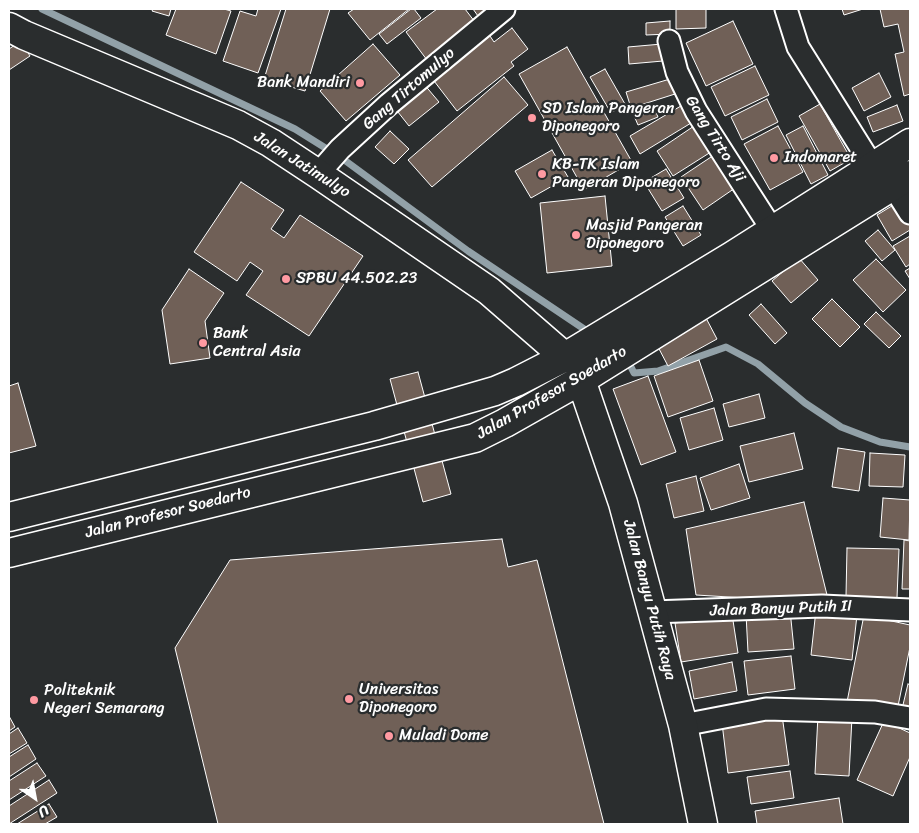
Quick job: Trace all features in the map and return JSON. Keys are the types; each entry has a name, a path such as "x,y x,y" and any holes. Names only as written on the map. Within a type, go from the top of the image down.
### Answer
{"main road":[{"name":"Jalan Jatimulyo","path":"9,27 238,125 321,170 488,291 565,357"},
{"name":"Jalan Profesor Soedarto","path":"9,517 411,415 495,391 565,357 772,231 910,143"},
{"name":"Jalan Profesor Soedarto","path":"9,553 475,438 505,424 581,380 902,181"},
{"name":"Jalan Banyu Putih Raya","path":"581,380 623,503 683,725 703,824"}],"street":[{"name":"Gang Tirtomulyo","path":"321,170 340,149 389,104 504,9"},
{"path":"786,9 798,48 873,167"},
{"name":"Gang Tirto Aji","path":"670,40 677,72 692,104 772,231"},
{"path":"902,181 910,212"},
{"name":"Jalan Banyu Putih II","path":"652,612 741,611 822,606 910,610"},
{"path":"683,725 766,709 875,712 910,718"}],"building":[{"path":"153,9 171,9 169,16 152,11"},
{"path":"176,9 224,9 231,11 216,54 166,35"},
{"path":"258,9 281,9 258,73 223,61 240,11 256,16"},
{"path":"286,9 330,9 305,91 264,79"},
{"path":"354,9 409,9 370,40 348,13"},
{"path":"411,9 414,9 421,18 387,44 379,34"},
{"path":"437,9 465,9 478,26 430,64 406,32"},
{"path":"473,9 489,9 478,16"},
{"path":"676,9 706,9 706,28 676,29"},
{"path":"842,9 863,9 844,15"},
{"path":"880,9 910,9 910,94 904,96 895,54 904,52 898,24 884,27"},
{"path":"670,21 670,34 646,35 646,23"},
{"path":"733,21 753,64 706,86 686,43"},
{"path":"512,28 528,49 511,62 514,66 457,111 431,77 488,33 494,42"},
{"path":"21,41 30,56 9,70 9,49"},
{"name":"Bank Mandiri","path":"373,44 400,75 346,121 320,91"},
{"path":"662,44 663,61 629,64 628,47"},
{"path":"567,47 632,162 584,190 519,74"},
{"path":"755,66 769,95 725,116 711,87"},
{"path":"605,69 625,104 611,113 590,77"},
{"path":"879,73 891,97 864,111 852,88"},
{"path":"504,77 528,105 432,187 408,160"},
{"path":"670,79 675,94 631,108 626,92"},
{"path":"423,83 439,102 409,126 394,107"},
{"path":"767,99 778,122 742,140 731,117"},
{"path":"686,103 696,120 640,154 630,136"},
{"path":"820,104 851,159 830,171 799,116"},
{"path":"897,105 903,121 873,132 867,117"},
{"path":"655,110 658,117 638,125 635,118"},
{"path":"697,124 714,150 673,176 657,151"},
{"name":"Indomaret","path":"778,126 803,172 770,190 744,144"},
{"path":"803,126 828,175 811,184 786,135"},
{"path":"390,131 409,149 394,164 375,147"},
{"name":"KB-TK Islam Pangeran Diponegoro","path":"552,150 568,177 531,198 515,171"},
{"path":"717,153 738,186 703,210 681,177"},
{"path":"666,169 684,198 662,211 644,182"},
{"path":"241,182 284,210 271,229 284,238 300,215 363,256 309,336 246,295 263,271 250,262 237,281 194,252"},
{"name":"Masjid Pangeran Diponegoro","path":"605,196 612,266 547,273 540,203"},
{"path":"900,201 910,218 910,230 892,241 877,215"},
{"path":"683,206 701,235 683,246 665,217"},
{"path":"878,230 895,250 882,261 865,241"},
{"path":"910,236 910,264 906,267 893,246"},
{"path":"799,258 818,280 791,303 772,281"},
{"path":"876,259 906,290 883,312 853,280"},
{"path":"910,268 910,279 905,271"},
{"path":"189,269 224,293 205,321 210,358 170,364 162,310"},
{"path":"832,299 860,327 840,347 812,319"},
{"path":"761,304 787,333 775,344 749,315"},
{"path":"876,312 901,336 889,348 864,324"},
{"path":"706,318 717,339 668,366 657,345"},
{"path":"699,360 713,401 668,417 654,376"},
{"path":"418,372 451,494 423,502 390,379"},
{"path":"648,376 676,452 641,465 613,389"},
{"path":"18,383 36,446 9,453 9,386"},
{"path":"759,394 765,418 729,427 723,404"},
{"path":"714,408 723,440 689,450 680,418"},
{"path":"794,433 803,469 749,482 740,446"},
{"path":"838,448 865,452 859,491 832,487"},
{"path":"870,453 905,455 903,487 869,486"},
{"path":"739,464 750,498 711,510 700,478"},
{"path":"696,476 704,511 674,518 666,484"},
{"path":"883,498 910,500 909,540 880,537"},
{"path":"804,502 829,603 696,595 686,529"},
{"name":"Muladi Dome","path":"502,539 508,567 537,560 604,824 218,824 175,648 230,560"},
{"path":"904,540 910,541 910,589 902,589"},
{"path":"847,548 899,549 897,598 846,596"},
{"path":"790,610 794,649 748,652 746,614"},
{"path":"816,610 857,615 852,660 811,655"},
{"path":"732,614 738,653 681,662 675,623"},
{"path":"864,615 910,625 910,647 897,711 847,702"},
{"path":"791,656 795,689 748,695 744,661"},
{"path":"732,662 737,691 694,699 689,671"},
{"path":"908,684 910,685 910,710 902,709"},
{"path":"782,715 789,765 728,773 722,723"},
{"path":"818,715 852,717 849,776 815,774"},
{"path":"9,716 15,727 9,731"},
{"path":"884,721 910,733 910,757 893,796 857,780"},
{"path":"18,728 27,743 9,754 9,734"},
{"path":"28,745 36,759 9,777 9,757"},
{"path":"37,763 46,776 9,800 9,781"},
{"path":"790,771 794,798 751,804 747,777"},
{"path":"49,780 57,793 9,824 9,806"},
{"path":"839,798 843,824 757,824 755,811"},
{"path":"49,804 57,817 45,824 17,824"}],"waterway":[{"path":"42,9 295,129 343,159 468,251 590,333"},
{"path":"626,357 634,373 658,371 726,347 758,364 805,403 841,427 880,442 910,447"}],"place":[{"name":"Bank Mandiri","path":"360,83"},
{"name":"SD Islam Pangeran Diponegoro","path":"532,118"},
{"name":"Indomaret","path":"774,158"},
{"name":"KB-TK Islam Pangeran Diponegoro","path":"542,174"},
{"name":"Masjid Pangeran Diponegoro","path":"576,235"},
{"name":"SPBU 44.502.23","path":"286,279"},
{"name":"Bank Central Asia","path":"203,343"},
{"name":"Universitas Diponegoro","path":"349,699"},
{"name":"Politeknik Negeri Semarang","path":"34,700"},
{"name":"Muladi Dome","path":"389,736"}]}
